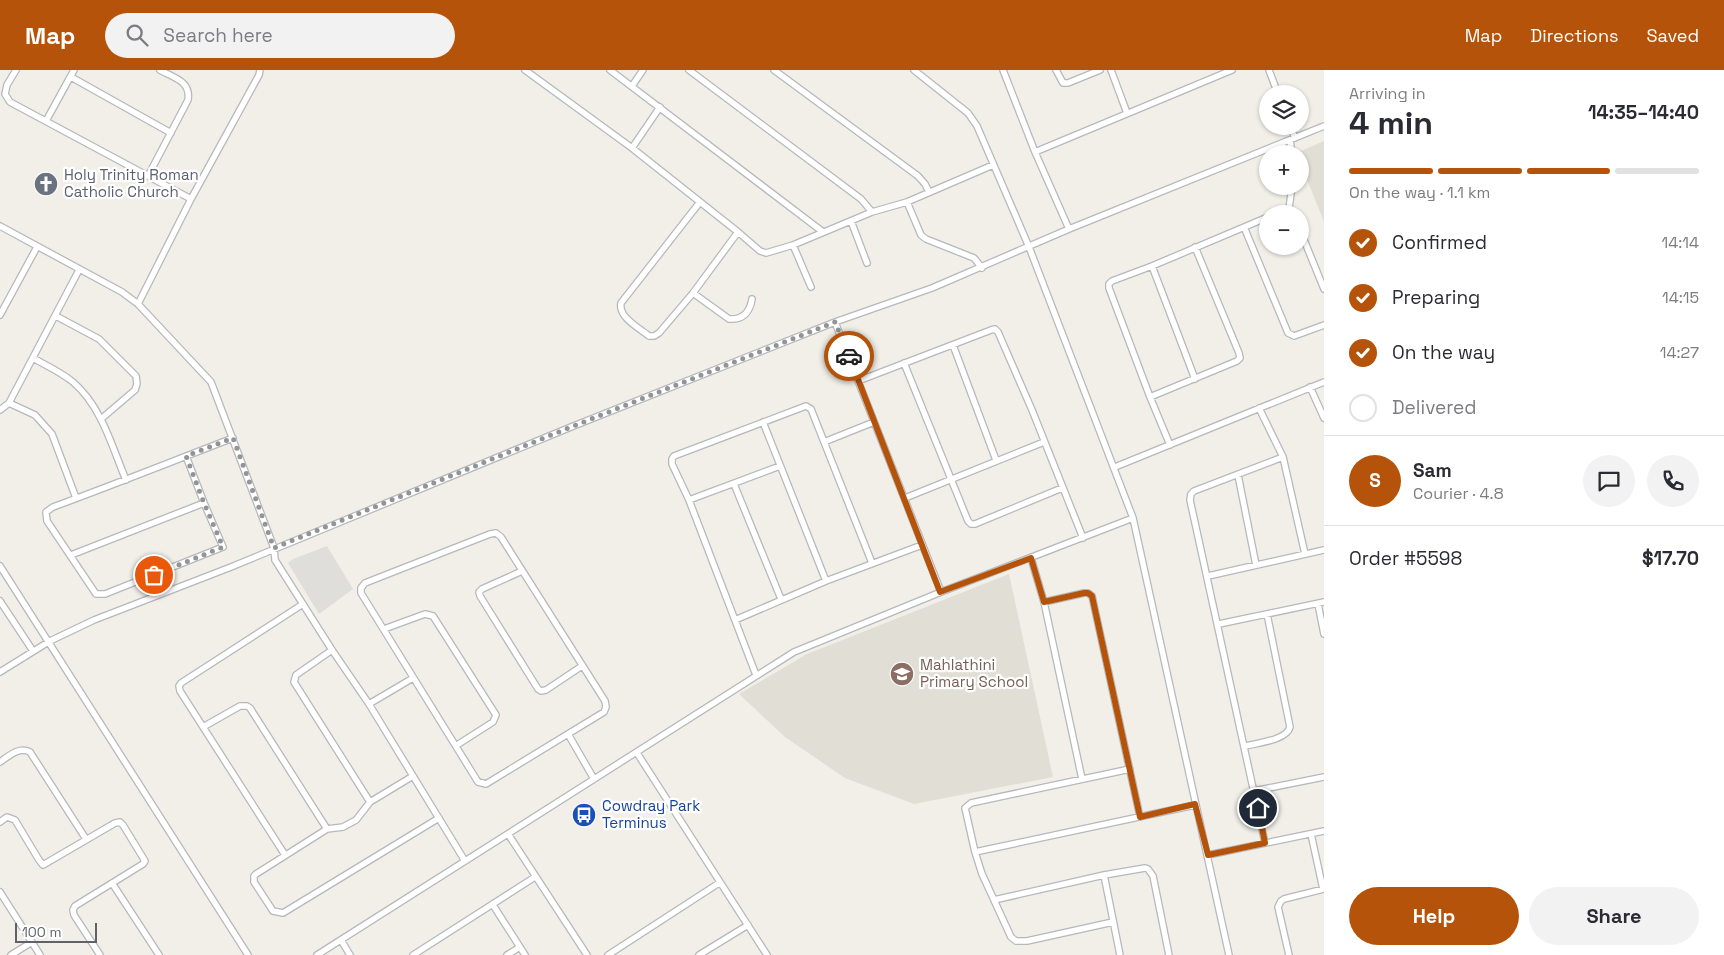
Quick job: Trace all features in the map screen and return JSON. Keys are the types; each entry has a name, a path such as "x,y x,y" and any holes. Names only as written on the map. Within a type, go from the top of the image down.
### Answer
{"street":[{"path":"16,70 6,90 7,99 191,199"},
{"path":"46,121 74,70"},
{"path":"148,176 188,100 189,91 185,84 160,70"},
{"path":"138,304 191,199 260,70"},
{"path":"525,70 632,148 760,251 766,253 792,245 872,212 907,202 993,165"},
{"path":"610,70 823,232"},
{"path":"632,86 643,70"},
{"path":"689,70 861,199 872,212"},
{"path":"774,70 918,176 929,192"},
{"path":"914,70 968,113 977,126 1029,247 1133,518 1229,955"},
{"path":"1003,70 1034,152 1069,229"},
{"path":"1056,70 1063,83 1068,83 1100,70"},
{"path":"1110,70 1127,113"},
{"path":"1034,152 1232,70"},
{"path":"1269,70 1275,85"},
{"path":"71,77 171,133"},
{"path":"632,148 660,107"},
{"path":"0,672 50,641 94,620 835,322 932,288 982,268 1069,229 1324,126"},
{"path":"1291,135 1292,145"},
{"path":"700,202 621,303 622,314 649,336 659,333 738,232"},
{"path":"907,202 921,235 926,239 974,258 982,268"},
{"path":"851,221 867,264"},
{"path":"1170,445 1150,397 1109,284 1112,281 1259,221"},
{"path":"0,226 122,292 138,304 212,382 274,548 275,560 369,704 465,860"},
{"path":"1244,227 1288,334 1294,336 1324,325"},
{"path":"792,245 811,287"},
{"path":"0,315 37,247"},
{"path":"1150,397 1237,361 1240,358 1240,352 1196,247"},
{"path":"1309,252 1324,289"},
{"path":"1152,266 1195,379"},
{"path":"0,410 9,403 79,270"},
{"path":"692,293 728,319 735,320 748,314 752,298"},
{"path":"56,316 99,338 136,376 137,384 134,390 101,419"},
{"path":"835,322 940,592"},
{"path":"858,380 995,329 998,332 1083,538"},
{"path":"953,345 996,460"},
{"path":"33,358 73,382 81,390 101,419 126,480"},
{"path":"904,363 968,521 971,524 1062,488"},
{"path":"1115,468 1324,382"},
{"path":"1310,387 1324,418"},
{"path":"9,403 34,415 52,434 76,498"},
{"path":"756,675 689,500 672,464 674,456 806,406 811,408 872,562"},
{"path":"1259,408 1283,456 1305,554"},
{"path":"763,422 826,581"},
{"path":"824,442 874,422"},
{"path":"186,456 223,547 105,594 98,595 94,593 48,521 46,516 49,509 126,480 186,456 233,438"},
{"path":"904,498 1044,442"},
{"path":"1265,843 1190,494 1283,456"},
{"path":"689,500 780,466"},
{"path":"1238,474 1256,565"},
{"path":"734,484 781,599"},
{"path":"71,555 204,503"},
{"path":"317,955 637,753 756,675 804,647 940,592 1133,518"},
{"path":"490,534 501,536 522,571 605,701 606,707 604,712 486,784 478,782 361,592 361,588 365,583 490,534"},
{"path":"735,620 872,562 922,545"},
{"path":"1208,576 1324,550"},
{"path":"1031,558 1044,602 1082,779"},
{"path":"0,566 50,641 248,955"},
{"path":"522,571 479,592 538,689 541,691 546,690 582,666"},
{"path":"1044,602 1084,593 1092,596 1140,817"},
{"path":"0,601 33,651"},
{"path":"1219,624 1321,603 1324,634"},
{"path":"285,855 180,691 179,686 303,604"},
{"path":"384,630 425,614 431,614 496,715 493,722 456,745"},
{"path":"1245,746 1282,737 1287,734 1290,727 1267,614"},
{"path":"332,650 296,675 294,682 370,802"},
{"path":"369,704 414,678"},
{"path":"203,727 240,706 250,708 327,829"},
{"path":"568,734 594,779"},
{"path":"0,762 20,750 25,749 30,752 86,839"},
{"path":"637,753 767,955"},
{"path":"1112,922 1020,942 1016,941 1011,937 982,874 965,808 971,803 1130,769"},
{"path":"413,776 370,802 356,820 343,827 327,829 256,874 253,879 273,911 280,913 439,818"},
{"path":"1254,791 1324,778"},
{"path":"975,852 1195,804"},
{"path":"0,822 7,817 15,820 43,865 86,839 120,822 143,855 145,861 75,906 73,910 74,915 100,955"},
{"path":"1208,855 1324,831"},
{"path":"508,834 587,955"},
{"path":"1289,955 1278,907 1279,904 1284,899 1323,889 1311,834"},
{"path":"994,900 1104,875 1145,868 1153,876 1169,955"},
{"path":"1104,875 1120,955"},
{"path":"413,955 535,877"},
{"path":"112,883 158,955"},
{"path":"608,955 719,883"},
{"path":"0,892 40,955"},
{"path":"493,905 526,955"},
{"path":"704,954 748,925"},
{"path":"341,940 350,955"},
{"path":"11,955 32,942"},
{"path":"507,955 520,946"}],"shaded area":[{"path":"1324,141 1324,222 1309,184 1309,147"},
{"path":"327,546 353,589 319,614 288,563 293,559"},
{"name":"Mahlathini Primary School","path":"1009,574 1053,777 914,804 845,778 785,737 739,694 807,654"}],"way so far":[{"path":"154,575 223,547 186,456 233,438 274,548 835,322 849,356"}],"place":[{"name":"Holy Trinity Roman Catholic Church","path":"46,184"},
{"name":"Mahlathini Primary School","path":"902,674"},
{"name":"Cowdray Park Terminus","path":"584,815"}],"route":[{"path":"849,356 940,592 1031,558 1044,602 1084,593 1092,596 1140,817 1195,804 1208,855 1265,843 1258,808"}]}
